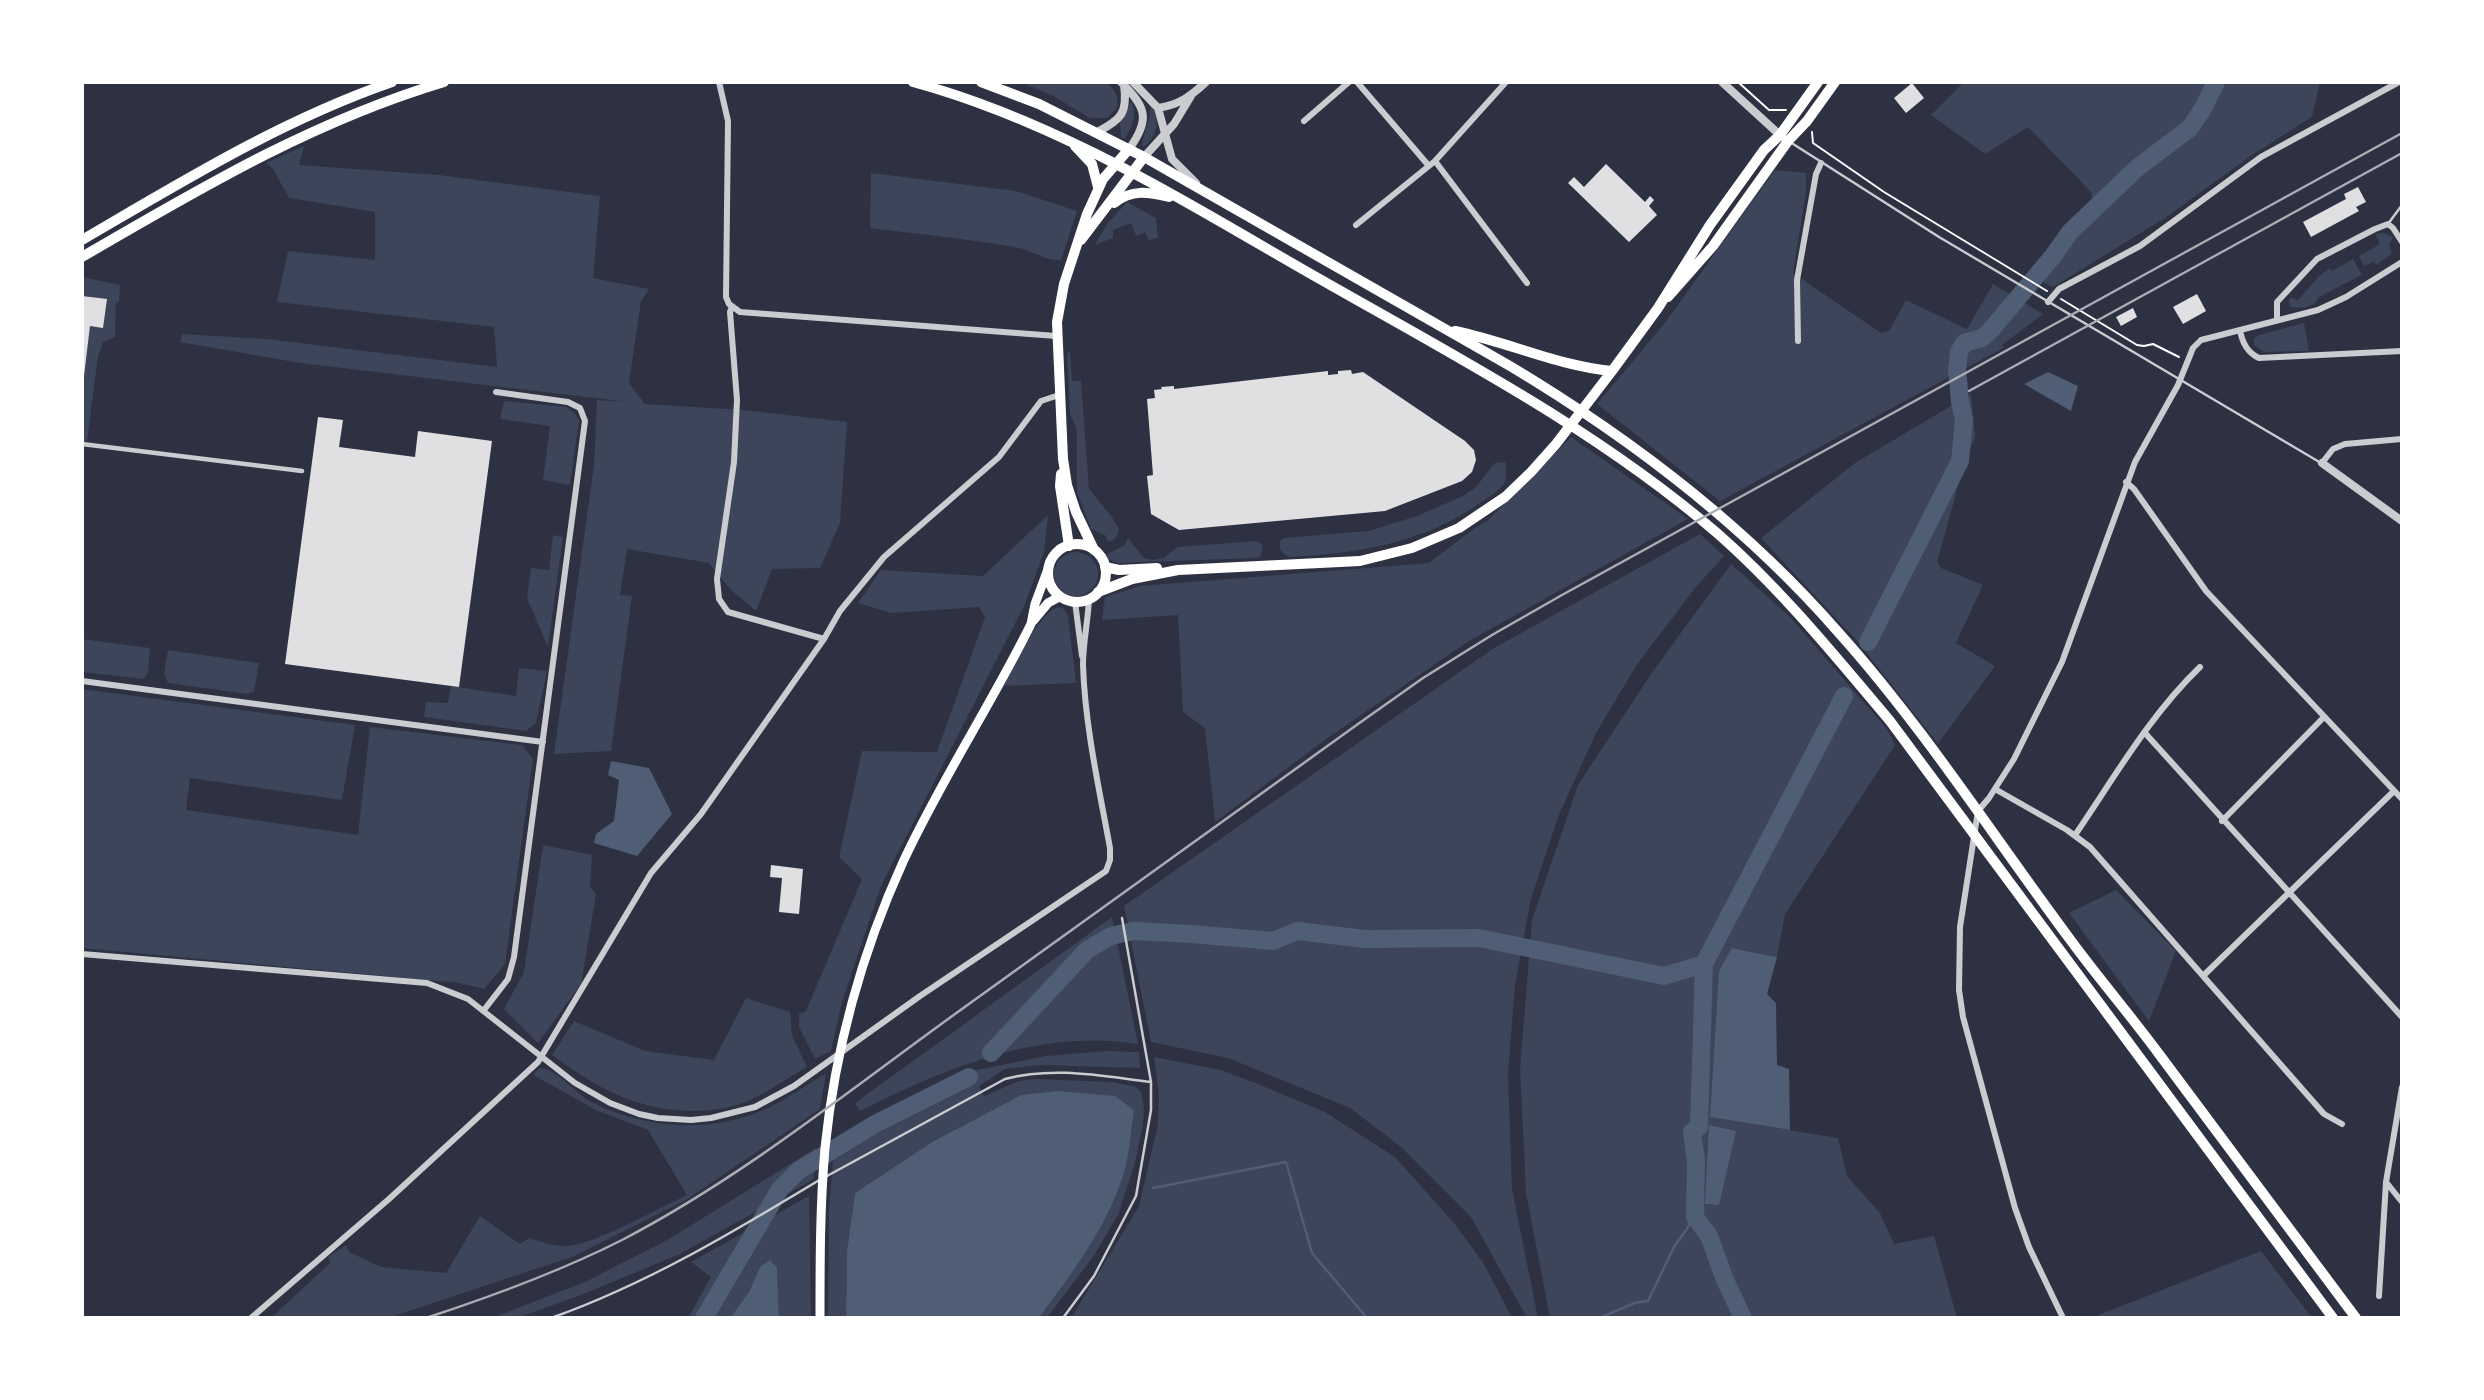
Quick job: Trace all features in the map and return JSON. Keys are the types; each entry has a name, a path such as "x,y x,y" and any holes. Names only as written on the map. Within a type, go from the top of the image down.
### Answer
{"main road":[{"path":"82,240 288,125 335,103 393,82"},
{"path":"82,257 194,192 292,140 377,103 443,82"},
{"path":"913,82 987,105 1069,140 1178,198 1553,413 1678,502 1719,536 1825,644 1890,721 2333,1318"},
{"path":"981,82 1039,104 1144,157 1563,398 1600,422 1693,492 1781,571 1852,647 1978,811 2071,941 2158,1052 2356,1318"},
{"path":"1105,567 1178,570 1360,561 1386,556 1435,539 1478,516 1522,481 1556,444 1658,308 1713,246 1818,82"},
{"path":"1784,138 1807,121 1835,82"},
{"path":"1069,140 1092,164 1098,187"},
{"path":"1069,546 1060,485 1062,459 1056,336 1064,284 1087,214 1098,187 1129,149"},
{"path":"1078,243 1144,157"},
{"path":"1103,212 1120,198 1135,192 1146,191 1178,198"},
{"path":"1448,330 1486,337 1584,367 1612,371"},
{"path":"1062,459 1076,512 1105,567 1105,579 1098,592"},
{"path":"1031,624 1037,597 1055,554 1069,546 1084,546 1094,550"},
{"path":"1048,569 1050,584 1059,597 1075,602 1089,599 1098,592 1132,579 1178,570"},
{"path":"820,1318 820,1217 830,1110 850,1015 879,921 904,860 1031,624 1048,603 1059,597"}],"street":[{"path":"719,82 729,121 726,297 732,306 740,312 1056,336"},
{"path":"1158,108 1176,104 1191,96 1206,82"},
{"path":"1304,121 1349,82"},
{"path":"1357,82 1432,163 1527,283"},
{"path":"1356,225 1432,163 1506,82"},
{"path":"1722,82 1784,138"},
{"path":"2048,302 2059,289 2140,246 2261,157 2399,82"},
{"path":"1097,132 1123,113 1126,83"},
{"path":"1126,83 1158,108 1172,159 1201,188"},
{"path":"1126,83 1144,110 1143,123 1129,149"},
{"path":"1144,157 1183,113 1191,96"},
{"path":"1798,341 1797,280 1816,174 1821,163"},
{"path":"2277,320 2277,302 2310,265 2388,224 2402,242"},
{"path":"2063,1318 2029,1247 2015,1208 1963,1017 1958,977 1960,927 1978,811 1995,789 2025,738 2062,662 2126,482 2196,344 2325,307 2402,262"},
{"path":"732,306 730,312 737,400 735,451 717,579 719,599 727,612 824,639"},
{"path":"2240,330 2251,354 2259,358 2402,351"},
{"path":"484,1010 508,979 514,957 585,417 580,408 568,402 496,392"},
{"path":"251,1318 389,1199 541,1057 651,873 701,814 824,639 840,611 884,557 999,457 1041,401 1059,396"},
{"path":"2402,439 2345,444 2333,449 2322,463 2402,522"},
{"path":"82,444 302,471"},
{"path":"2126,482 2134,489 2206,591 2402,799"},
{"path":"1083,662 1089,599"},
{"path":"82,954 410,981 447,989 484,1010 589,1093 639,1114 691,1120 745,1110 805,1079 929,990 1100,877 1108,868 1110,849 1090,732 1075,602"},
{"path":"2075,835 2144,733 2178,689 2200,667"},
{"path":"82,681 544,742"},
{"path":"2222,821 2324,717"},
{"path":"2144,733 2402,1017"},
{"path":"1995,789 2075,835 2090,847 2324,1114 2342,1124"},
{"path":"2204,975 2394,790"},
{"path":"2379,1296 2386,1182 2402,1087"},
{"path":"2386,1182 2402,1202"}],"lane":[{"path":"1784,138 1939,237 2322,463"},
{"path":"2388,224 2402,205"},
{"path":"1063,1318 1094,1276 1136,1196 1151,1110 1151,1082 1122,918"},
{"path":"551,1318 655,1274 835,1171 1005,1079 1030,1073 1057,1072 1151,1082"}],"path":[{"path":"1738,82 1769,110 1790,108"},
{"path":"1812,124 1813,144 1884,192 2137,345 2153,344 2180,358"}],"shaded area":[{"path":"1021,82 1104,82 1115,93 1117,108 1107,118 1090,118 1053,96"},
{"path":"1964,82 2320,82 2312,117 2252,155 2165,218 2053,287 2039,280 2071,238 2096,216 2091,192 2028,127 1985,154 1931,115"},
{"path":"1131,101 1134,116 1125,139 1121,137 1120,123"},
{"path":"1150,105 1156,115 1155,133 1143,147 1143,139"},
{"path":"304,146 299,165 439,175 600,196 593,278 649,289 641,301 629,383 645,404 744,410 847,422 840,523 820,568 772,569 756,611 731,590 709,563 627,549 620,595 632,596 611,751 554,754 594,465 597,400 628,402 300,363 180,342 182,334 267,339 497,367 494,327 277,302 288,251 375,260 375,212 289,198 273,169 266,163"},
{"path":"1775,170 1806,173 1806,192 1793,273 1881,333 1889,331 1906,300 1967,329 1993,284 2043,314 2002,345 2005,347 1720,501 1597,404 1664,324"},
{"path":"871,173 1016,191 1077,211 1061,260 1049,259 1015,247 870,228"},
{"path":"1127,202 1156,218 1158,238 1149,240 1145,232 1136,236 1131,223 1113,230 1113,238 1095,245 1107,224"},
{"path":"2383,233 2393,237 2389,245 2392,254 2376,265 2374,262 2364,266 2359,256 2380,244 2375,234"},
{"path":"2353,259 2362,275 2319,297 2314,304 2303,308 2291,307 2290,297 2298,300 2319,276 2330,268 2332,271"},
{"path":"82,277 120,285 119,302 116,302 115,337 103,342 98,356 87,441 82,441 82,389 90,326 103,327 106,300 82,296"},
{"path":"2304,323 2309,351 2264,352 2254,345 2254,339 2259,335"},
{"path":"1070,352 1072,381 1081,381 1089,489 1119,530 1115,539 1108,542 1105,535 1091,529 1077,492 1077,430 1070,414 1067,353"},
{"path":"2048,372 2078,386 2071,411 2024,384"},
{"path":"1971,394 1975,437 1964,465 1937,562 1941,568 1983,585 1956,643 1995,666 1938,744 1858,642 1761,538 1855,463"},
{"path":"504,401 566,407 574,412 579,420 570,485 543,480 550,426 500,419"},
{"path":"1571,437 1688,519 1469,641 1329,737 1215,822 1205,728 1183,712 1178,615 1102,620 1105,597 1140,586 1429,563 1487,521"},
{"path":"1505,462 1506,477 1497,491 1458,517 1412,537 1340,553 1289,557 1280,549 1280,541 1284,538 1368,531 1417,516 1461,497 1475,488 1495,463"},
{"path":"1048,515 1044,552 1025,604 881,886 842,1002 831,1051 815,1059 799,1027 799,1014 806,1011 862,879 839,857 862,751 937,752 985,617 979,607 891,613 858,603 881,570 983,576"},
{"path":"1700,534 1724,556 1695,588 1636,666 1596,733 1558,817 1531,899 1515,985 1508,1074 1512,1189 1538,1318 1527,1318 1471,1217 1401,1147 1350,1108 1228,1058 1151,1042 1124,906 1494,648"},
{"path":"553,535 563,537 548,647 527,598 531,568 549,570"},
{"path":"1128,538 1144,558 1153,560 1163,558 1178,547 1256,541 1263,545 1261,556 1256,558 1117,563 1107,558 1107,554 1124,546"},
{"path":"1076,552 1091,559 1098,574 1091,589 1076,596 1061,589 1054,574 1061,559"},
{"path":"1731,564 1790,617 1887,729 1895,745 1785,914 1777,957 1733,948 1710,1117 1838,1138 1847,1176 1880,1213 1894,1244 1934,1236 1957,1318 1550,1318 1526,1193 1520,1069 1532,920 1578,785 1651,674"},
{"path":"1058,607 1064,609 1068,616 1076,683 1004,686 1035,630 1050,611"},
{"path":"82,639 150,648 148,672 144,679 82,672"},
{"path":"168,650 259,663 254,692 247,694 168,683 164,674"},
{"path":"519,668 547,671 536,723 526,731 424,717 426,702 448,703 451,686 516,696"},
{"path":"82,689 355,725 342,800 190,778 186,810 358,835 370,727 522,745 533,759 505,964 484,989 459,983 82,948"},
{"path":"611,761 649,768 672,814 637,856 594,843 596,834 614,821 619,780 608,775"},
{"path":"543,845 592,855 590,887 596,894 581,984 538,1043 504,1009 524,972"},
{"path":"2116,890 2176,951 2149,1021 2069,913"},
{"path":"1112,917 1138,1044 1065,1042 994,1055 926,1080 860,1111 855,1103"},
{"path":"1732,948 1777,957 1767,994 1776,1003 1777,1065 1789,1069 1790,1130 1710,1117 1719,971"},
{"path":"746,998 790,1012 792,1035 807,1067 737,1105 703,1111 650,1106 601,1087 552,1055 574,1021 645,1051 714,1060"},
{"path":"1106,1051 1139,1052 1140,1068 1040,1065 1005,1069 979,1086 984,1096 1019,1081 1034,1079 1113,1082 1136,1087 1141,1092 1144,1106 1143,1125 1135,1163 1118,1215 1093,1257 1047,1318 1039,1318 1059,1291 1021,1095 932,1142 855,1193 847,1251 846,1318 828,1318 829,1210 835,1138 923,1091 967,1072 1046,1056"},
{"path":"1154,1057 1221,1070 1258,1084 1325,1112 1395,1157 1455,1224 1484,1264 1512,1318 1071,1318 1139,1206 1158,1124 1159,1094"},
{"path":"540,1068 555,1073 586,1099 615,1112 637,1119 681,1125 704,1125 748,1116 770,1107 826,1073 820,1109 686,1200 572,1257 388,1318 271,1318 330,1263 328,1257 346,1245 349,1252 381,1267 446,1273 480,1216 520,1244 529,1238 566,1246 609,1233 687,1195 648,1130 598,1111 533,1075"},
{"path":"1058,1091 1115,1096 1134,1110 1125,1169 1110,1209 1089,1247 1039,1318 846,1318 847,1251 855,1193 932,1142 1021,1095"},
{"path":"1709,1125 1736,1131 1719,1205 1705,1204"},
{"path":"816,1148 814,1179 680,1254 517,1318 492,1318 587,1281 669,1239"},
{"path":"809,1196 811,1318 779,1318 777,1268 760,1267 749,1292 730,1318 688,1318 711,1277 691,1262"},
{"path":"2261,1251 2312,1318 2091,1318"},
{"path":"770,1260 777,1268 779,1318 730,1318 749,1292 760,1267"}],"building":[{"path":"1912,83 1924,98 1906,113 1894,98"},
{"path":"1606,164 1645,202 1650,196 1654,200 1649,206 1657,215 1629,242 1568,183 1574,177 1584,187"},
{"path":"2358,187 2366,202 2356,207 2359,211 2311,237 2303,222 2346,199 2344,194"},
{"path":"2197,294 2206,311 2183,324 2173,307"},
{"path":"82,296 107,299 103,328 90,326 84,376"},
{"path":"2133,308 2137,317 2121,326 2116,317"},
{"path":"1351,370 1352,374 1363,372 1465,441 1474,450 1476,460 1472,472 1462,481 1385,511 1179,530 1151,514 1147,476 1153,475 1147,399 1155,398 1154,390 1162,389 1161,387 1174,386 1174,389 1328,371 1328,375 1338,374 1338,371"},
{"path":"318,417 343,420 339,447 415,457 418,431 492,441 459,687 285,664"},
{"path":"771,865 803,869 799,914 779,912 782,878 770,877"}],"waterway":[{"path":"1868,642 1960,461 1964,420 1957,369 1959,352 1964,343 1982,338 1990,331 2070,232 2137,168 2190,128 2216,82"},
{"path":"991,1053 1087,950 1111,936 1133,931 1273,941 1297,931 1365,939 1479,938 1664,976 1704,964 1844,696"},
{"path":"1704,964 1699,1127 1692,1132 1696,1161 1695,1217 1709,1236 1743,1318"},
{"path":"704,1318 780,1189 798,1171 875,1124 969,1077"},
{"path":"1153,1188 1286,1162 1312,1253 1367,1318"},
{"path":"1599,1318 1635,1303 1648,1301 1674,1247 1695,1217"}],"railway":[{"path":"426,1318 574,1263 622,1240 709,1190 793,1133 1358,724 1423,678 1492,635 2402,133"},
{"path":"1969,391 2402,153"}]}
